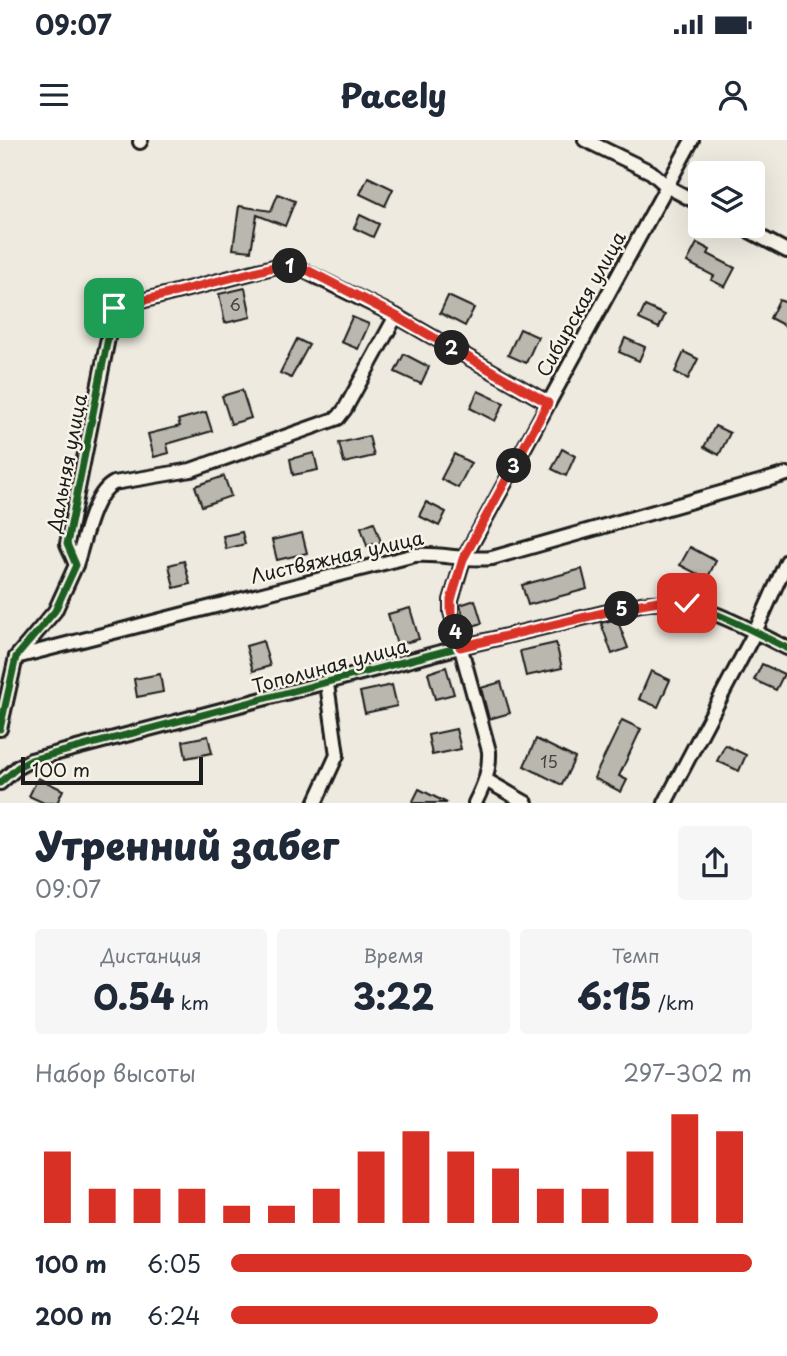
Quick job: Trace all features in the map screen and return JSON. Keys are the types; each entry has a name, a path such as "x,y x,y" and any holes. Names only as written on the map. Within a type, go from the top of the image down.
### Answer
{"street":[{"path":"585,140 651,172 668,187 688,198"},
{"name":"Сибирская улица","path":"475,803 486,780 489,751 451,612 451,600 463,559 692,140"},
{"path":"763,238 787,251"},
{"name":"Дальняя улица","path":"76,565 66,544 114,308 281,265 309,271 396,316"},
{"path":"0,729 16,657 55,611 76,565 97,500 105,487 114,483 191,470 338,418 345,410 396,316 548,403"},
{"name":"Листвяжная улица","path":"16,657 415,555 431,554 463,559 492,558 787,474"},
{"path":"665,803 755,632 787,561"},
{"name":"Тополиная улица","path":"0,783 19,766 31,760 460,647 664,600 703,609 787,648"},
{"path":"314,803 333,769 337,755 327,684"},
{"path":"486,780 526,803"}],"building":[{"path":"368,177 393,189 385,206 360,194"},
{"path":"278,194 295,201 285,226 257,215 251,251 233,249 239,206 271,211"},
{"path":"360,215 379,224 373,237 354,228"},
{"path":"697,243 710,250 708,254 735,268 725,287 711,280 714,276 687,262"},
{"path":"245,288 251,317 225,323 219,294"},
{"path":"448,296 474,308 465,326 440,313"},
{"path":"779,300 787,303 787,327 770,318"},
{"path":"645,306 665,315 659,328 639,319"},
{"path":"352,317 369,324 358,349 341,342"},
{"path":"520,329 538,337 526,363 508,355"},
{"path":"625,338 645,347 639,361 619,352"},
{"path":"297,339 309,345 291,378 280,373"},
{"path":"684,352 698,359 688,379 675,372"},
{"path":"404,354 429,367 421,384 395,372"},
{"path":"242,390 251,418 231,424 222,396"},
{"path":"478,391 504,403 495,421 470,408"},
{"path":"206,412 212,431 167,444 169,453 154,457 148,434 180,426 178,420"},
{"path":"715,426 730,433 719,455 704,447"},
{"path":"369,436 374,456 344,463 339,443"},
{"path":"562,449 575,456 566,476 552,469"},
{"path":"314,453 318,470 293,475 290,459"},
{"path":"454,454 471,463 458,488 441,479"},
{"path":"224,476 231,496 202,506 195,486"},
{"path":"426,502 446,512 439,526 419,516"},
{"path":"374,522 381,542 367,546 361,527"},
{"path":"242,532 245,544 226,549 223,536"},
{"path":"302,533 307,553 277,560 272,540"},
{"path":"690,547 716,561 707,579 680,565"},
{"path":"184,561 190,584 174,588 169,565"},
{"path":"582,569 587,589 528,605 522,585"},
{"path":"475,600 482,623 467,628 460,605"},
{"path":"410,608 419,639 397,645 388,614"},
{"path":"617,619 628,648 612,654 601,623"},
{"path":"263,641 270,666 253,671 246,646"},
{"path":"556,643 562,668 526,676 520,651"},
{"path":"762,664 784,674 776,690 754,680"},
{"path":"446,667 454,694 435,699 428,673"},
{"path":"651,671 670,680 658,707 639,699"},
{"path":"160,674 163,692 137,697 134,679"},
{"path":"501,682 510,713 489,719 481,688"},
{"path":"392,685 397,706 365,713 360,692"},
{"path":"622,720 641,729 619,776 627,780 621,792 594,778"},
{"path":"456,729 461,749 432,755 428,735"},
{"path":"208,736 212,753 186,758 183,741"},
{"path":"536,739 575,758 562,785 524,766"},
{"path":"725,745 746,755 739,771 717,761"},
{"path":"38,778 63,790 57,803 44,803 29,796"},
{"path":"419,789 447,803 412,803"}],"cycle path":[{"path":"0,729 16,657 55,611 76,565 67,544 114,308 281,265 294,266 396,316 548,403"},
{"path":"0,783 18,767 31,760 460,647 641,604 680,604 699,608 787,648"}],"route":[{"path":"114,308 281,265 294,266 309,271 396,316 548,403 463,559 451,600 451,612 460,647 641,604 664,600 687,603"}]}
